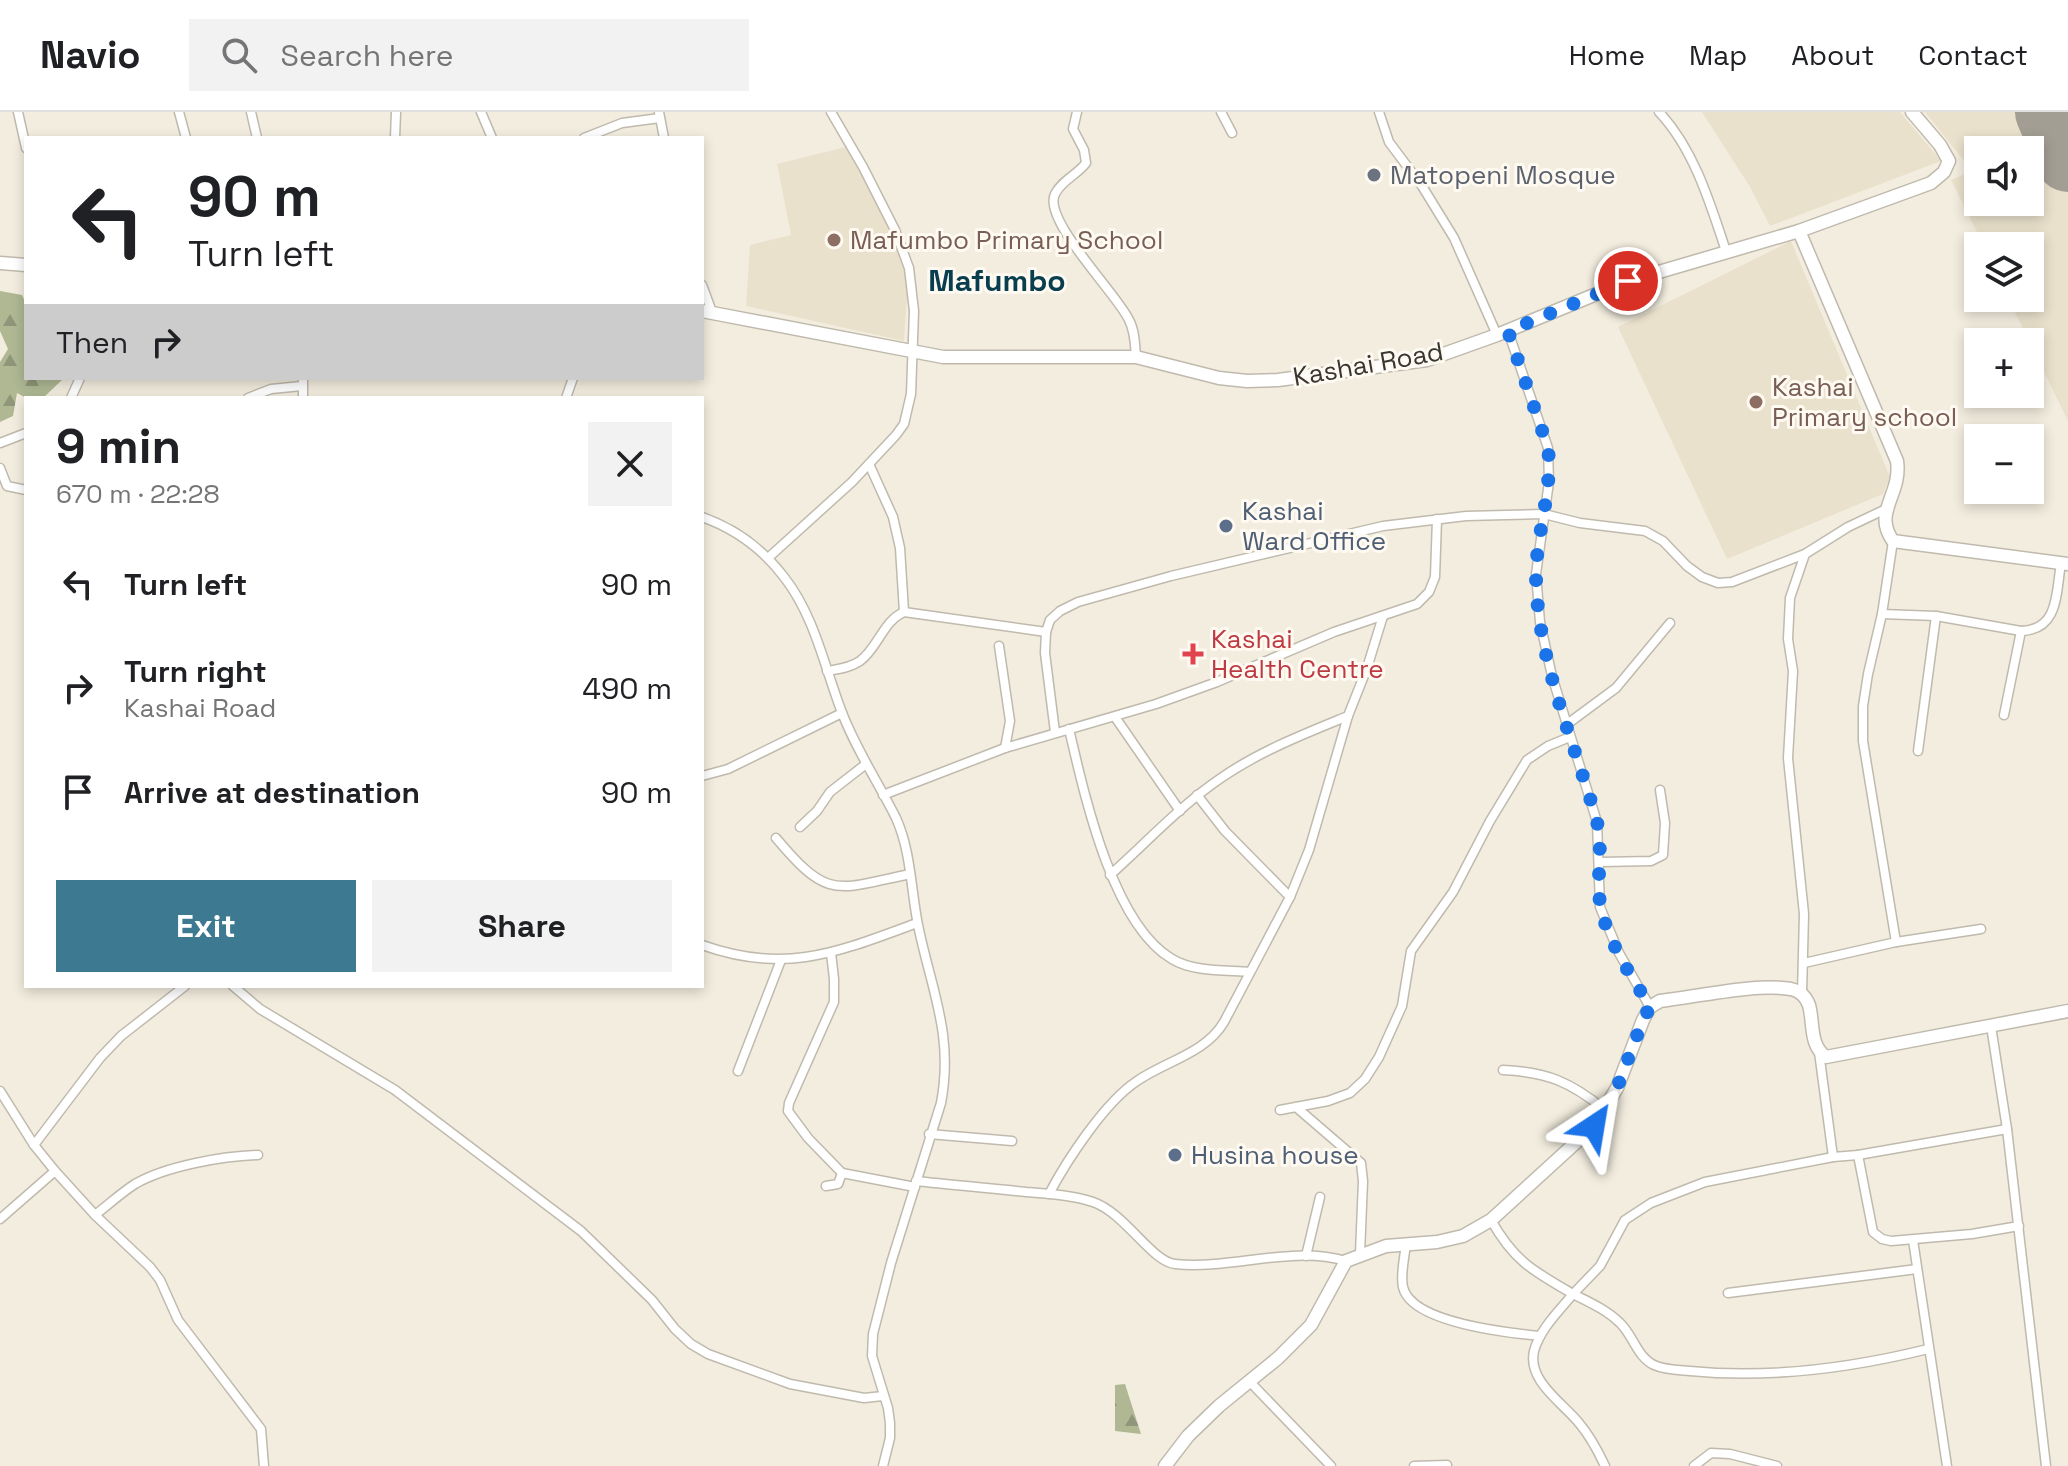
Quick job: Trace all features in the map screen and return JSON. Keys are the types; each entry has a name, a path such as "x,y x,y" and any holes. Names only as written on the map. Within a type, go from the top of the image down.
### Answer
{"street":[{"path":"18,112 24,139"},
{"path":"179,112 185,136"},
{"path":"251,112 257,136"},
{"path":"395,136 396,112"},
{"path":"481,112 491,136"},
{"path":"768,558 869,464 904,424 911,394 914,311 909,268 895,230 831,112"},
{"path":"1077,112 1073,129 1084,150 1086,163 1056,191 1053,198 1056,211 1081,254 1130,321 1136,357"},
{"path":"1221,112 1232,133"},
{"path":"1379,112 1389,142 1422,186 1454,238 1503,333 1548,448 1550,466 1536,574 1540,622 1566,725 1597,822 1601,862 1598,889 1607,927 1650,1007"},
{"path":"1659,112 1685,149 1709,200 1726,251"},
{"name":"Kashai Road","path":"707,311 943,357 1136,357 1219,378 1247,381 1278,380 1427,360 1503,333 1628,281 1799,231 1931,183 1944,172 1949,161 1940,145 1912,112"},
{"path":"589,136 622,123 660,115 664,136"},
{"path":"1799,231 1897,461 1899,477 1886,509 1884,526 1893,541 1863,706 1863,741 1896,942"},
{"path":"0,263 24,265"},
{"path":"253,396 303,382"},
{"path":"0,443 24,434"},
{"path":"869,464 893,517 900,548 904,612"},
{"path":"0,468 7,486 24,490"},
{"path":"1055,732 1045,653 1050,620 1078,602 1123,589 1383,526 1437,519 1544,514 1580,523 1645,531 1663,541 1702,577 1718,583 1732,582 1805,554 1848,527 1886,509"},
{"path":"704,518 728,526 768,558 802,605 842,713 897,820 946,1047 946,1076 941,1103 891,1263 873,1334 872,1356 888,1408 890,1438 883,1466"},
{"path":"883,795 1005,748 1115,717 1217,682 1334,632 1417,604 1434,584 1437,519"},
{"path":"1882,614 1936,616 2033,631 2049,619 2065,564 1893,541"},
{"path":"1802,993 1804,914 1788,758 1793,671 1788,639 1790,598 1805,554"},
{"path":"827,671 848,667 864,658 890,621 904,612 1046,632"},
{"path":"1049,1194 1070,1158 1127,1088 1206,1044 1218,1033 1290,897 1309,850 1348,716 1383,616"},
{"path":"1918,751 1936,616"},
{"path":"1566,725 1616,688 1670,623"},
{"path":"2004,715 2021,631"},
{"path":"999,646 1010,721 1005,748"},
{"path":"704,775 752,759 842,713"},
{"path":"1110,875 1197,795 1223,776 1274,746 1348,716"},
{"path":"1115,717 1180,811"},
{"path":"1069,729 1110,875 1125,906 1159,949 1172,960 1190,966 1250,972"},
{"path":"1280,1110 1328,1101 1350,1093 1365,1079 1379,1057 1402,1006 1411,951 1453,892 1490,821 1527,760 1548,746 1570,737"},
{"path":"800,827 841,782 866,764"},
{"path":"1601,862 1651,861 1663,855 1665,823 1660,790"},
{"path":"1197,795 1225,831 1290,897"},
{"path":"776,838 801,868 829,885 858,885 910,874"},
{"path":"704,946 735,955 781,960 831,953 917,923"},
{"path":"1804,963 1896,942 1981,929"},
{"path":"831,953 834,1002 788,1111 800,1129 842,1173 916,1184 1049,1194 1095,1203 1115,1214 1159,1258 1174,1264 1306,1256 1327,1256 1346,1261"},
{"path":"738,1071 781,960"},
{"path":"34,1145 100,1058 121,1036 182,988"},
{"path":"235,988 260,1009 395,1090 581,1231 652,1300 691,1344 723,1360 790,1384 864,1398 883,1396"},
{"path":"1165,1466 1188,1436 1311,1325 1346,1261 1360,1254 1406,1243 1437,1242 1463,1236 1491,1220 1594,1126 1617,1088 1643,1020 1650,1007 1660,1001 1745,990 1791,989 1802,993 1808,1002 1819,1052 1833,1157"},
{"path":"1819,1052 1826,1057 1838,1056 2068,1011"},
{"path":"1991,1026 2007,1129 2046,1466"},
{"path":"1503,1070 1540,1073 1556,1078 1605,1110"},
{"path":"0,1091 34,1145 55,1171 160,1280 178,1320 261,1429 264,1466"},
{"path":"1296,1107 1361,1163 1360,1254"},
{"path":"1605,1466 1579,1422 1542,1383 1534,1365 1534,1353 1540,1336 1600,1266 1625,1220 1651,1203 1705,1182 1833,1157 2007,1129"},
{"path":"929,1134 1012,1141"},
{"path":"95,1215 122,1193 147,1179 230,1156 258,1155"},
{"path":"1858,1155 1873,1232 1882,1239 1913,1240 2019,1226"},
{"path":"0,1219 55,1171"},
{"path":"826,1186 838,1184 842,1173"},
{"path":"1306,1256 1320,1197"},
{"path":"1491,1220 1503,1242 1522,1262 1609,1313 1622,1324 1644,1358 1661,1368 1741,1375 1778,1373 1867,1363 1928,1349"},
{"path":"1913,1240 1947,1466"},
{"path":"1406,1243 1402,1283 1410,1300 1456,1321 1511,1334 1540,1336"},
{"path":"1728,1293 1917,1269"},
{"path":"1250,1382 1331,1466"},
{"path":"1694,1466 1711,1453 1730,1454 1777,1466"},
{"path":"1414,1466 1447,1465"}],"shaded area":[{"path":"1702,112 1900,112 1941,161 1770,226 1750,187"},
{"path":"1925,112 2068,112 2068,421 2044,372 2044,328 2023,328 2015,312 2044,312 2044,232 1977,232 1969,216 2044,216 2044,136 1964,136 1964,161"},
{"name":"Mafumbo Primary School","path":"846,147 890,225 909,268 904,341 746,306 750,245 791,235 777,164"},
{"path":"1964,174 1964,206 1951,180"},
{"name":"Kashai Primary school","path":"1791,241 1890,477 1883,494 1727,559 1618,327"}],"green space":[{"path":"0,291 22,295 24,380 62,380 45,396 24,397 17,393 13,416 0,422 0,362 8,349 0,331"},
{"path":"1125,1384 1141,1434 1115,1431 1115,1385"}],"runway":[{"path":"2048,112 2068,159"}],"place":[{"name":"Matopeni Mosque","path":"1374,175"},
{"name":"Mafumbo Primary School","path":"834,240"},
{"name":"Kashai Primary school","path":"1756,402"},
{"name":"Kashai Ward Office","path":"1226,526"},
{"name":"Kashai Health Centre","path":"1193,654"},
{"name":"Husina house","path":"1175,1155"}],"district":[{"name":"Mafumbo","path":"997,280"}],"route":[{"path":"1594,1126 1617,1088 1650,1007 1619,953 1600,907 1601,862 1597,822 1559,701 1540,622 1536,574 1550,466 1548,448 1508,331 1628,281"}]}
